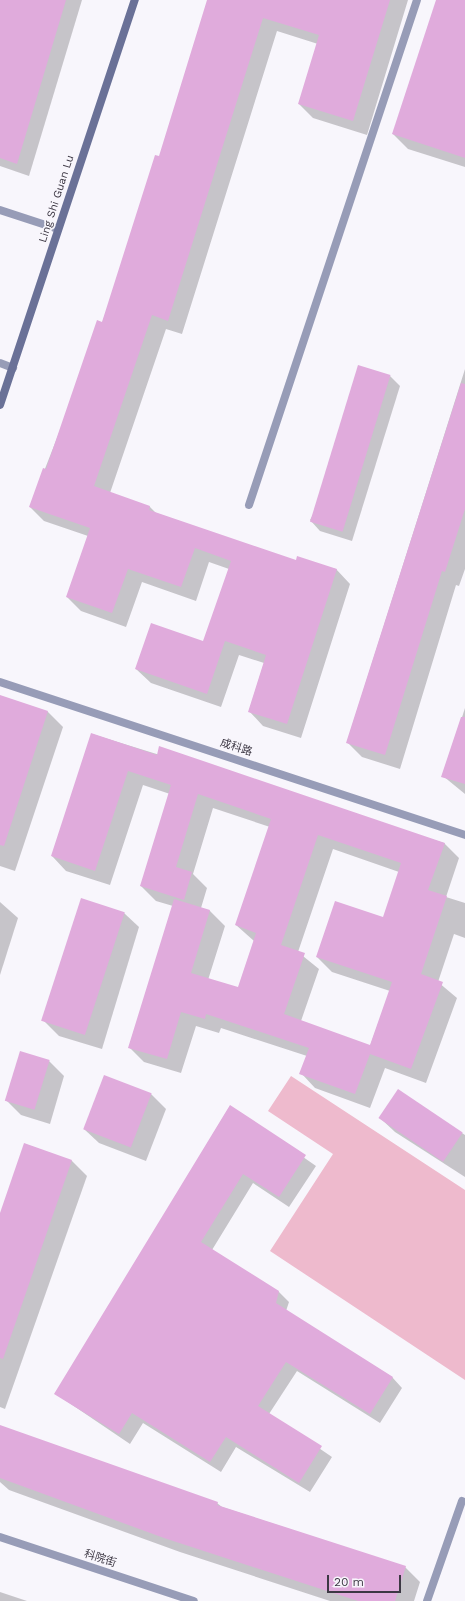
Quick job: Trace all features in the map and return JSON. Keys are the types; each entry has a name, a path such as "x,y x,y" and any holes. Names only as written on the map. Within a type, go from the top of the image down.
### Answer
{"main road":[{"name":"Ling Shi Guan Lu","path":"0,405 134,0"}],"street":[{"path":"249,505 417,0"},
{"path":"0,210 58,229"},
{"path":"0,363 13,368"},
{"name":"成科路","path":"0,682 465,835"},
{"path":"427,1601 462,1501"},
{"name":"科院街","path":"0,1537 193,1601"}],"shaded area":[{"path":"291,1076 465,1190 465,1380 270,1251 333,1154 268,1111"}],"building":[{"path":"0,0 66,0 17,164 0,158"},
{"path":"207,0 390,0 353,121 298,104 319,35 263,18 168,321 152,315 94,486 150,506 149,510 296,560 297,556 337,569 287,724 248,712 266,655 225,641 207,694 135,669 151,623 203,641 231,561 195,548 181,587 128,569 112,613 66,597 90,528 29,507 43,468 46,469 97,320 102,322 155,155 159,156"},
{"path":"436,0 465,0 465,158 392,134"},
{"path":"358,365 391,375 343,532 310,522"},
{"path":"461,383 465,384 465,509 445,572 442,571 385,755 346,743"},
{"path":"0,695 48,711 4,846 0,845"},
{"path":"461,717 465,717 465,784 441,777"},
{"path":"91,733 157,755 159,746 445,843 428,890 447,896 421,974 443,982 411,1069 370,1054 355,1094 299,1074 309,1048 206,1014 205,1019 181,1012 167,1059 128,1048 174,899 210,910 191,973 238,987 256,933 235,925 271,819 198,794 176,867 192,872 184,900 140,886 171,785 128,771 95,871 51,856","holes":["318,835 401,863 383,917 335,901 316,957 392,982 370,1045 284,1014 305,953 281,945"]},
{"path":"81,898 125,912 85,1035 41,1021"},
{"path":"20,1051 50,1060 34,1110 5,1101"},
{"path":"104,1075 152,1093 131,1147 83,1129"},
{"path":"398,1089 463,1133 443,1162 378,1118"},
{"path":"230,1105 306,1155 279,1197 243,1174 201,1242 279,1291 276,1303 393,1377 370,1414 286,1362 258,1406 322,1446 299,1483 226,1437 210,1462 132,1413 119,1434 54,1394"},
{"path":"24,1143 72,1160 3,1359 0,1358 0,1213"},
{"path":"0,1425 218,1502 217,1505 406,1566 395,1601 358,1601 164,1538 0,1478"}]}
